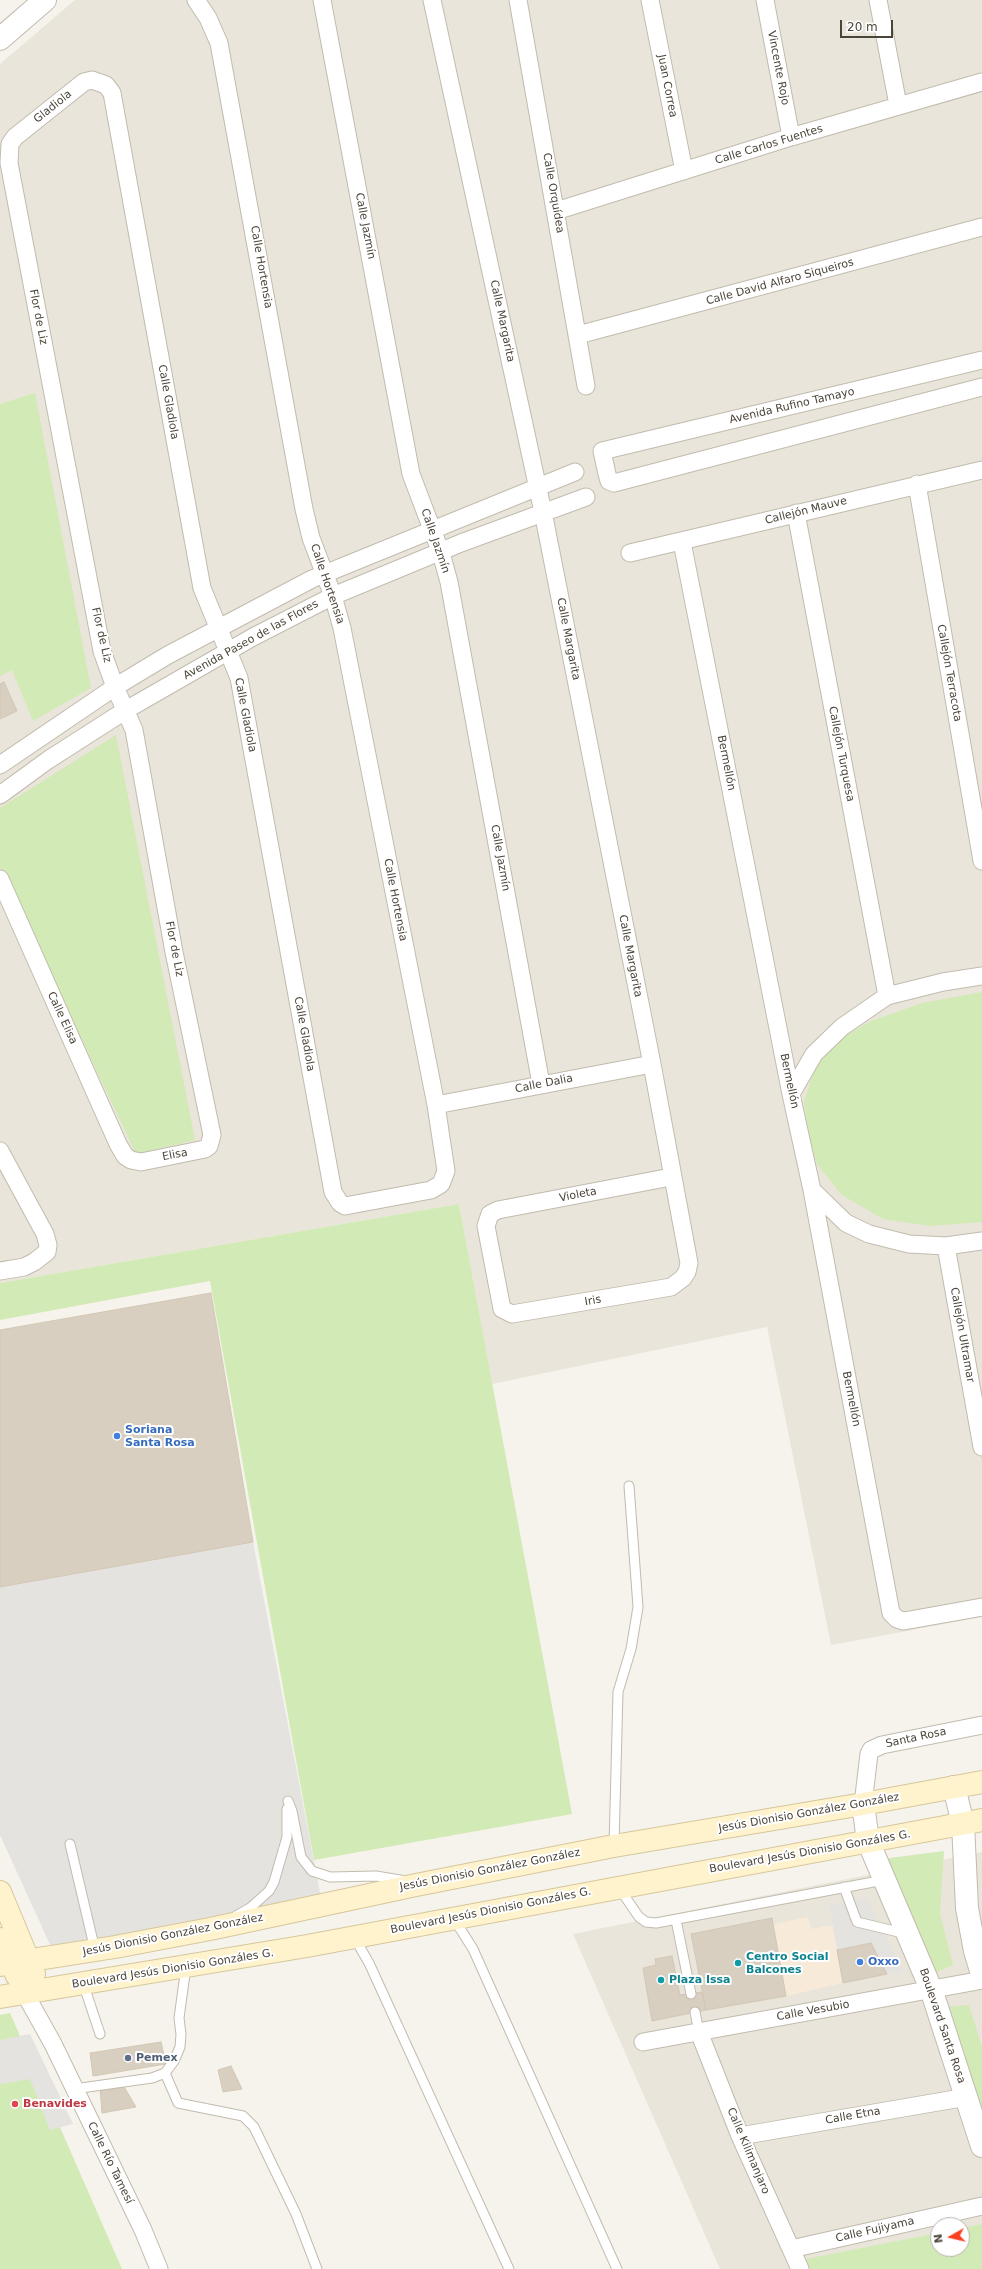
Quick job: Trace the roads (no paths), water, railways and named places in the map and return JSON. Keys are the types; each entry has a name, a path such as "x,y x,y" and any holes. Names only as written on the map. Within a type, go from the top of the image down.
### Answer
{"main road":[{"name":"Jesús Dionisio González González","path":"13,1963 210,1930 416,1885 614,1846 863,1804 982,1782"},
{"name":"Boulevard Jesús Dionisio Gonzáles G.","path":"0,1997 186,1968 973,1822"},
{"path":"0,1892 13,1963"},
{"path":"0,1939 31,1991"}],"street":[{"path":"0,39 45,0"},
{"name":"Calle Hortensia","path":"196,0 208,18 219,43 226,70 304,509 323,574 333,596 342,628 436,1105 446,1171 440,1184 431,1190"},
{"name":"Calle Jazmín","path":"322,0 411,474 441,553 449,582 541,1084"},
{"name":"Calle Margarita","path":"432,0 543,512 652,1064 671,1177 689,1263 687,1272 683,1278"},
{"name":"Calle Orquídea","path":"518,0 586,386"},
{"name":"Juan Correa","path":"650,0 684,171"},
{"name":"Vincente Rojo","path":"765,0 791,137"},
{"path":"878,0 898,105"},
{"name":"Gladiola","path":"15,137 84,82 92,80"},
{"name":"Calle Gladiola","path":"92,80 106,85 112,92 202,588 239,678 334,1192 340,1203 345,1206 431,1190"},
{"name":"Calle Carlos Fuentes","path":"556,211 791,137 982,82"},
{"name":"Flor de Liz","path":"15,137 10,144 8,163 102,651 115,687 134,730 174,952 211,1131"},
{"name":"Calle David Alfaro Siqueiros","path":"578,335 982,227"},
{"name":"Avenida Rufino Tamayo","path":"982,360 602,451 610,481 614,483 982,387"},
{"name":"Callejón Mauve","path":"630,553 682,542 917,484 982,470"},
{"path":"0,765 115,687 219,627 323,574 537,486 575,472"},
{"name":"Callejón Terracota","path":"917,484 982,862"},
{"path":"543,512 586,497"},
{"name":"Avenida Paseo de las Flores","path":"0,795 48,760 126,710 228,652 333,596 543,512"},
{"name":"Callejón Turquesa","path":"796,513 887,996"},
{"name":"Bermellón","path":"682,542 791,1094 812,1190 891,1613 897,1619 904,1621 982,1607"},
{"name":"Calle Elisa","path":"0,879 118,1144 125,1156"},
{"path":"791,1094 814,1054 842,1027 887,996 943,982 982,976"},
{"name":"Calle Dalia","path":"436,1105 652,1064"},
{"name":"Elisa","path":"125,1156 131,1160 141,1162 204,1149 211,1140 211,1131"},
{"path":"0,1151 45,1234 48,1246 47,1252 34,1262 24,1267 0,1271"},
{"name":"Violeta","path":"502,1309 486,1226 487,1219 490,1214 498,1210 671,1177"},
{"path":"812,1190 846,1223 869,1234 909,1244 946,1246 982,1241"},
{"name":"Callejón Ultramar","path":"946,1246 982,1447"},
{"name":"Iris","path":"502,1309 512,1314 671,1287 683,1278"},
{"name":"Santa Rosa","path":"868,1841 863,1804 869,1754 871,1750 882,1745 982,1725"},
{"path":"954,1787 973,1822 967,1908 975,1951 982,1974"},
{"name":"Boulevard Santa Rosa","path":"868,1841 932,1989 982,2146"},
{"name":"Calle Vesubio","path":"643,2042 982,1980"},
{"name":"Calle Río Tamesí","path":"31,1991 39,2016 143,2230 159,2269"},
{"name":"Calle Kilimanjaro","path":"699,2032 740,2136 800,2269"},
{"name":"Calle Etna","path":"740,2136 967,2097"},
{"name":"Calle Fujiyama","path":"791,2249 982,2206"}],"lane":[{"path":"614,1846 618,1692 631,1649 638,1607 629,1486"},
{"path":"210,1930 250,1908 269,1891 280,1867 287,1837 288,1801 292,1811 301,1857 312,1871 330,1876 376,1876 398,1879 416,1885"},
{"path":"70,1844 95,1950"},
{"path":"618,1887 639,1917 646,1922 656,1923 884,1880"},
{"path":"844,1887 857,1922 907,1934"},
{"path":"453,1918 473,1949 617,2269"},
{"path":"676,1920 691,1994"},
{"path":"354,1937 369,1963 509,2269"},
{"path":"74,2089 152,2078 165,2073 174,2061 180,2047 181,2034 179,2018 186,1968"},
{"path":"83,1983 100,2034"},
{"path":"695,2012 699,2032"},
{"path":"165,2073 178,2103 243,2116 254,2127 296,2214 317,2269"}],"place":[{"name":"Soriana Santa Rosa","path":"117,1436"},
{"name":"Oxxo","path":"860,1962"},
{"name":"Centro Social Balcones","path":"738,1963"},
{"name":"Plaza Issa","path":"661,1980"},
{"name":"Pemex","path":"128,2058"},
{"name":"Benavides","path":"15,2104"}]}
